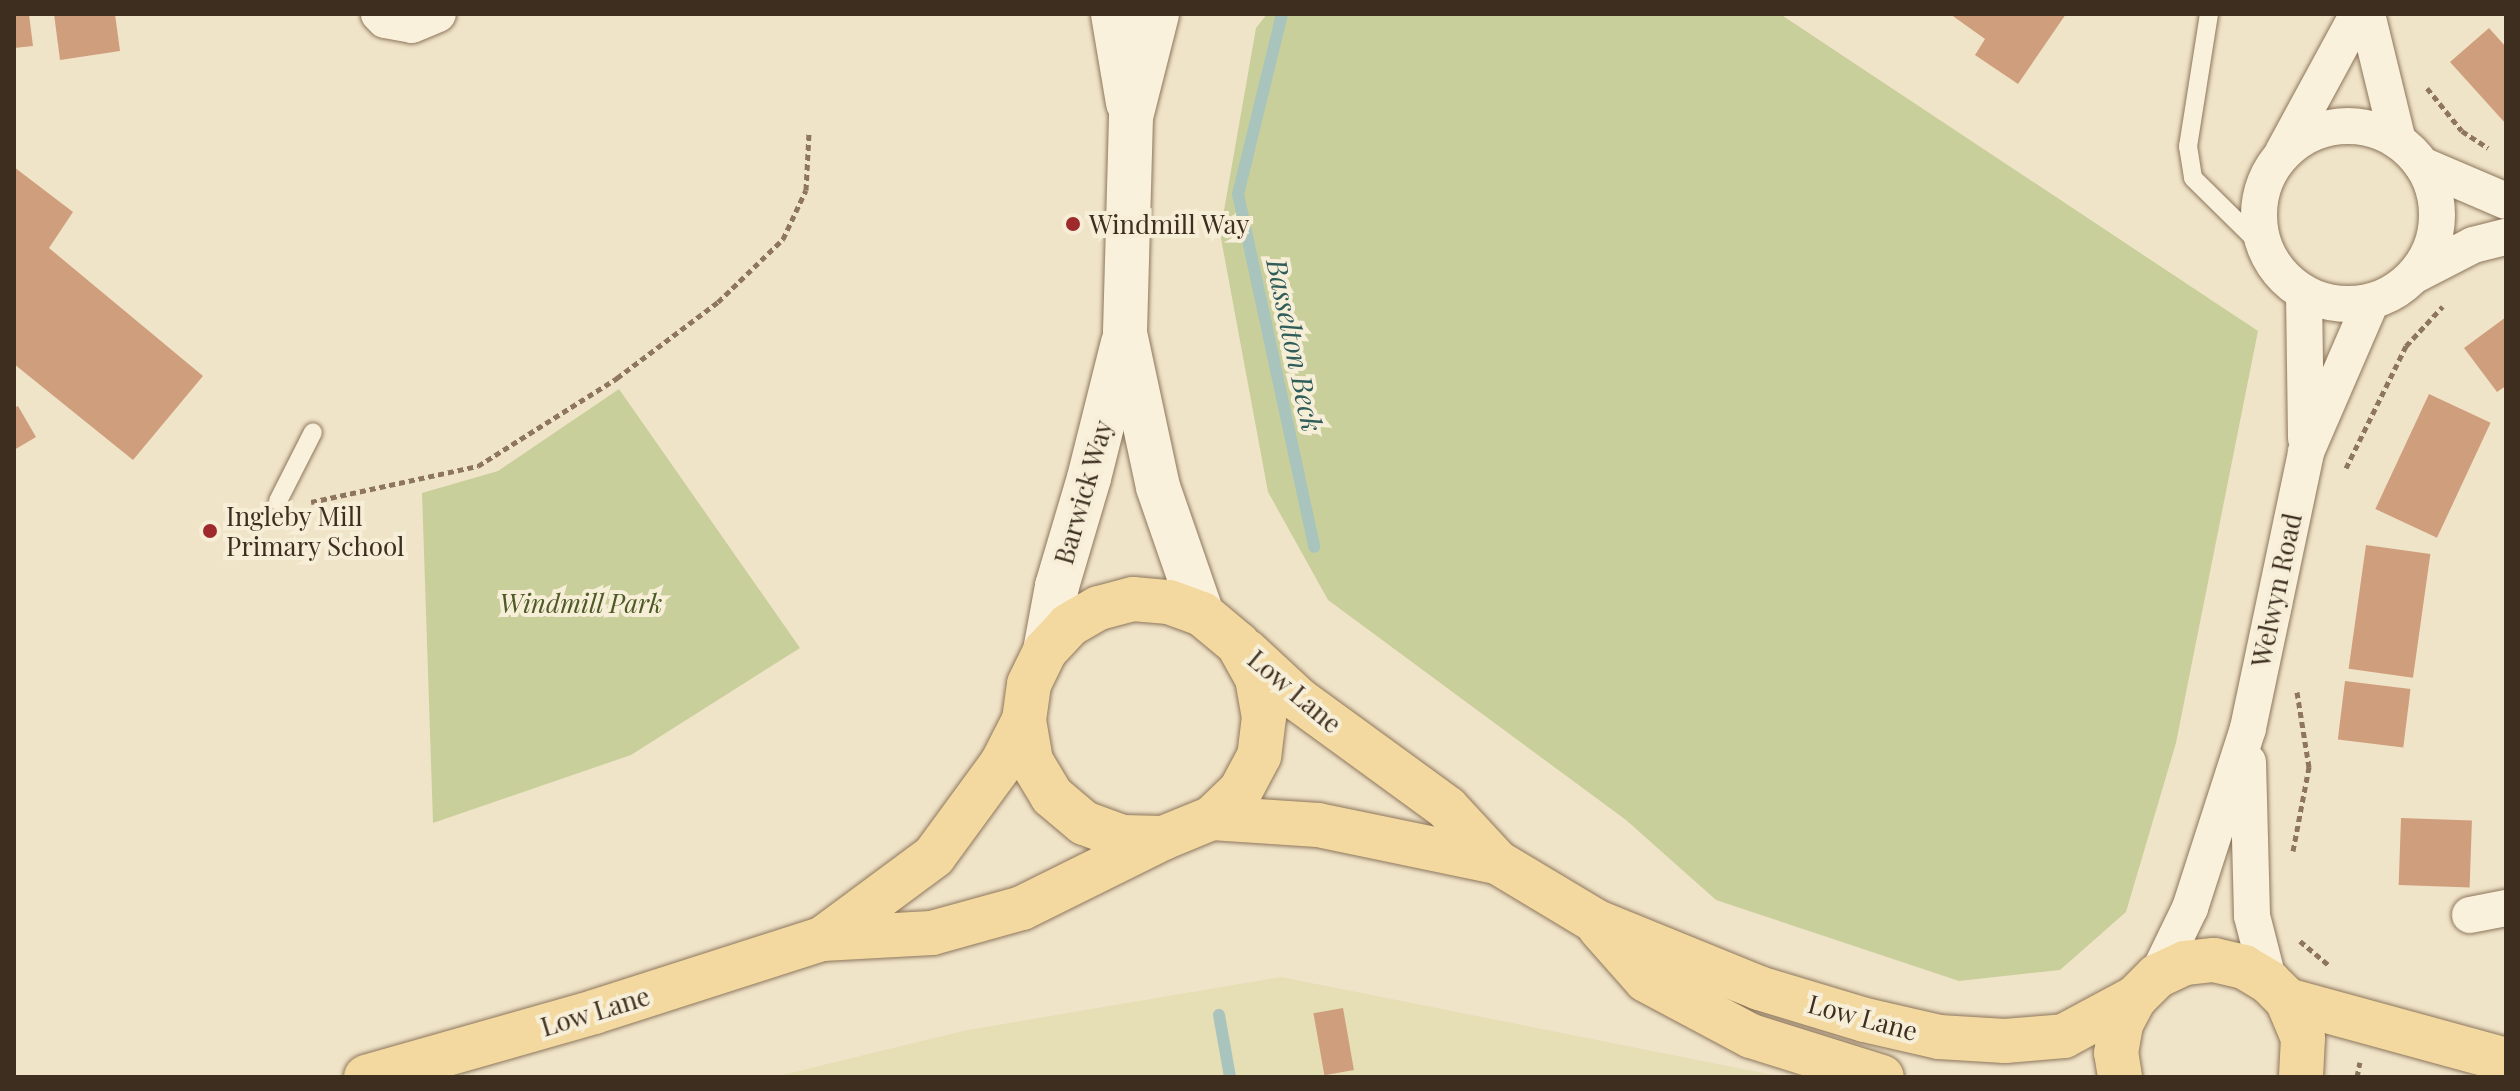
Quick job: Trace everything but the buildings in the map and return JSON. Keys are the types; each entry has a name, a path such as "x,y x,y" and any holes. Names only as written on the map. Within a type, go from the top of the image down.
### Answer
{"main road":[{"path":"1122,602 1169,602 1202,614 1238,644 1257,678 1264,717 1259,756 1240,791 1212,818 1163,838 1122,837 1084,823 1052,796 1031,761 1024,720 1029,684 1045,651 1069,625 1099,608 1122,602"},
{"name":"Low Lane","path":"1238,644 1299,700 1447,808 1497,862 1595,921 1759,988 1865,1020 1939,1037 2005,1041 2064,1036 2185,963 2214,960 2244,967 2278,991 2506,1060"},
{"name":"Low Lane","path":"822,939 934,856 1002,763 1024,720"},
{"name":"Low Lane","path":"1212,818 1318,825 1497,862"},
{"name":"Low Lane","path":"366,1077 594,1012 822,939 932,933 1022,908 1163,838"},
{"name":"Low Lane","path":"1595,921 1646,980 1751,1036 1882,1077"},
{"path":"2120,1077 2116,1053 2121,1024 2146,987"},
{"path":"2278,991 2303,1038 2301,1077"}],"street":[{"path":"379,14 385,20 412,25 438,14"},
{"name":"Barwick Way","path":"1045,651 1057,586 1089,478 1125,333 1131,117 1113,14"},
{"name":"Barwick Way","path":"1131,117 1157,14"},
{"path":"2358,14 2267,177 2260,201 2259,225 2265,249 2288,281 2304,293 2337,304 2371,302 2395,292 2415,275 2473,245 2506,237"},
{"path":"2367,14 2410,153 2434,192 2438,222 2431,251 2415,275"},
{"path":"2280,157 2296,142 2336,127 2368,129 2498,198"},
{"name":"Welwyn Road","path":"2304,293 2306,452"},
{"name":"Welwyn Road","path":"2248,728 2306,452 2371,302"},
{"name":"Barwick Way","path":"1125,333 1158,487 1202,614"},
{"path":"2146,987 2194,896 2248,728"},
{"path":"2248,728 2252,916 2278,991"},
{"path":"2470,915 2506,908"}],"lane":[{"path":"2209,14 2188,146 2193,178 2265,249"},
{"path":"278,501 313,432"}],"path":[{"path":"2424,84 2462,131 2500,155 2498,198"},
{"path":"278,501 302,504 478,466 617,378 718,302 783,239 806,190 809,133"},
{"path":"2344,479 2347,464 2406,346 2445,304"},
{"path":"2292,860 2309,767 2297,689"}],"shaded area":[{"path":"1281,977 1773,1075 774,1077 967,1030"}],"green space":[{"path":"1267,14 1780,14 2258,331 2176,743 2126,912 2060,970 1959,981 1716,900 1626,820 1328,600 1268,492 1220,233 1256,28"},
{"name":"Windmill Park","path":"619,389 800,648 631,755 433,823 422,493 498,471"}],"waterway":[{"name":"Basselton Beck","path":"1282,14 1238,194 1314,547"},
{"name":"Basselton Beck","path":"1219,1015 1230,1077"}],"place":[{"name":"Windmill Way","path":"1073,224"},
{"name":"Ingleby Mill Primary School","path":"210,531"}]}
